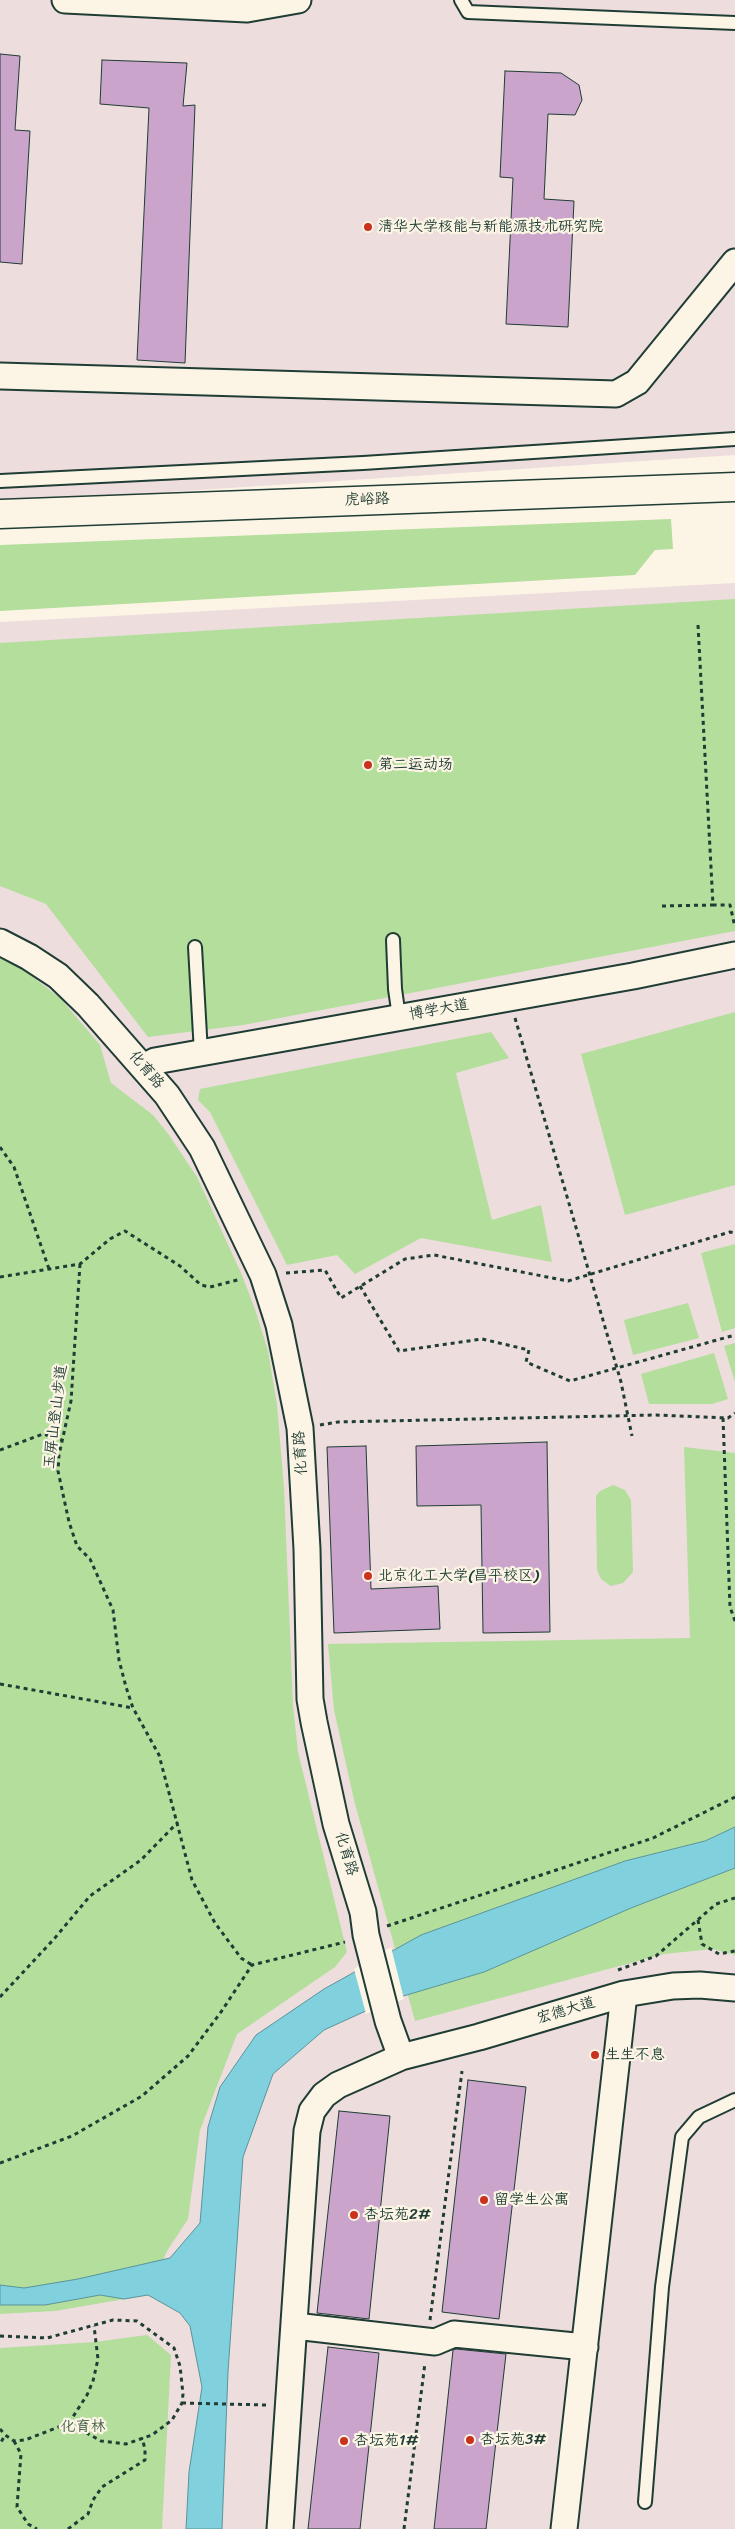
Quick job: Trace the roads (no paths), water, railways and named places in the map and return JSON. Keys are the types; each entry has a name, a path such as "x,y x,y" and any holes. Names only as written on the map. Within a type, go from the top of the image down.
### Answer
{"street":[{"path":"65,0 248,9 298,0"},
{"path":"0,376 616,394 637,382 735,262"},
{"name":"虎峪路","path":"0,514 735,487"},
{"name":"化育路","path":"0,942 29,957 58,976 88,1005 167,1095 202,1148 263,1276 279,1325 300,1428 308,1549 310,1699 336,1824 364,1912 361,1938 401,2057"},
{"name":"博学大道","path":"144,1067 155,1061 633,976 735,955"},
{"name":"宏德大道","path":"280,2529 296,2326 306,2141 312,2111 324,2095 338,2085 401,2057 479,2037 624,1994 673,1986 700,1985 735,1988"},
{"path":"564,2529 624,1994"},
{"path":"296,2326 427,2342 435,2342 454,2334 584,2347"}],"lane":[{"path":"461,0 468,12 735,23"},
{"path":"0,481 363,463 735,439"},
{"path":"393,940 395,989 399,1017"},
{"path":"195,947 201,1053"},
{"path":"645,2502 662,2287 682,2137 699,2117 735,2100"}],"water":[{"path":"735,1827 735,1868 631,1908 484,1972 390,2000 324,2030 273,2074 243,2157 228,2372 222,2529 186,2529 189,2472 202,2387 190,2326 180,2313 148,2295 124,2299 100,2295 45,2305 0,2305 0,2285 24,2288 78,2279 170,2258 200,2223 208,2127 220,2087 256,2035 324,1989 421,1935 625,1861 705,1841"}],"place":[{"name":"清华大学核能与新能源技术研究院","path":"368,227"},
{"name":"第二运动场","path":"368,765"},
{"name":"北京化工大学(昌平校区)","path":"368,1576"},
{"name":"生生不息","path":"595,2055"},
{"name":"留学生公寓","path":"484,2200"},
{"name":"杏坛苑2#","path":"354,2215"},
{"name":"杏坛苑3#","path":"470,2440"},
{"name":"杏坛苑1#","path":"344,2441"}],"park label":[{"name":"化育林","path":"83,2427"}]}
